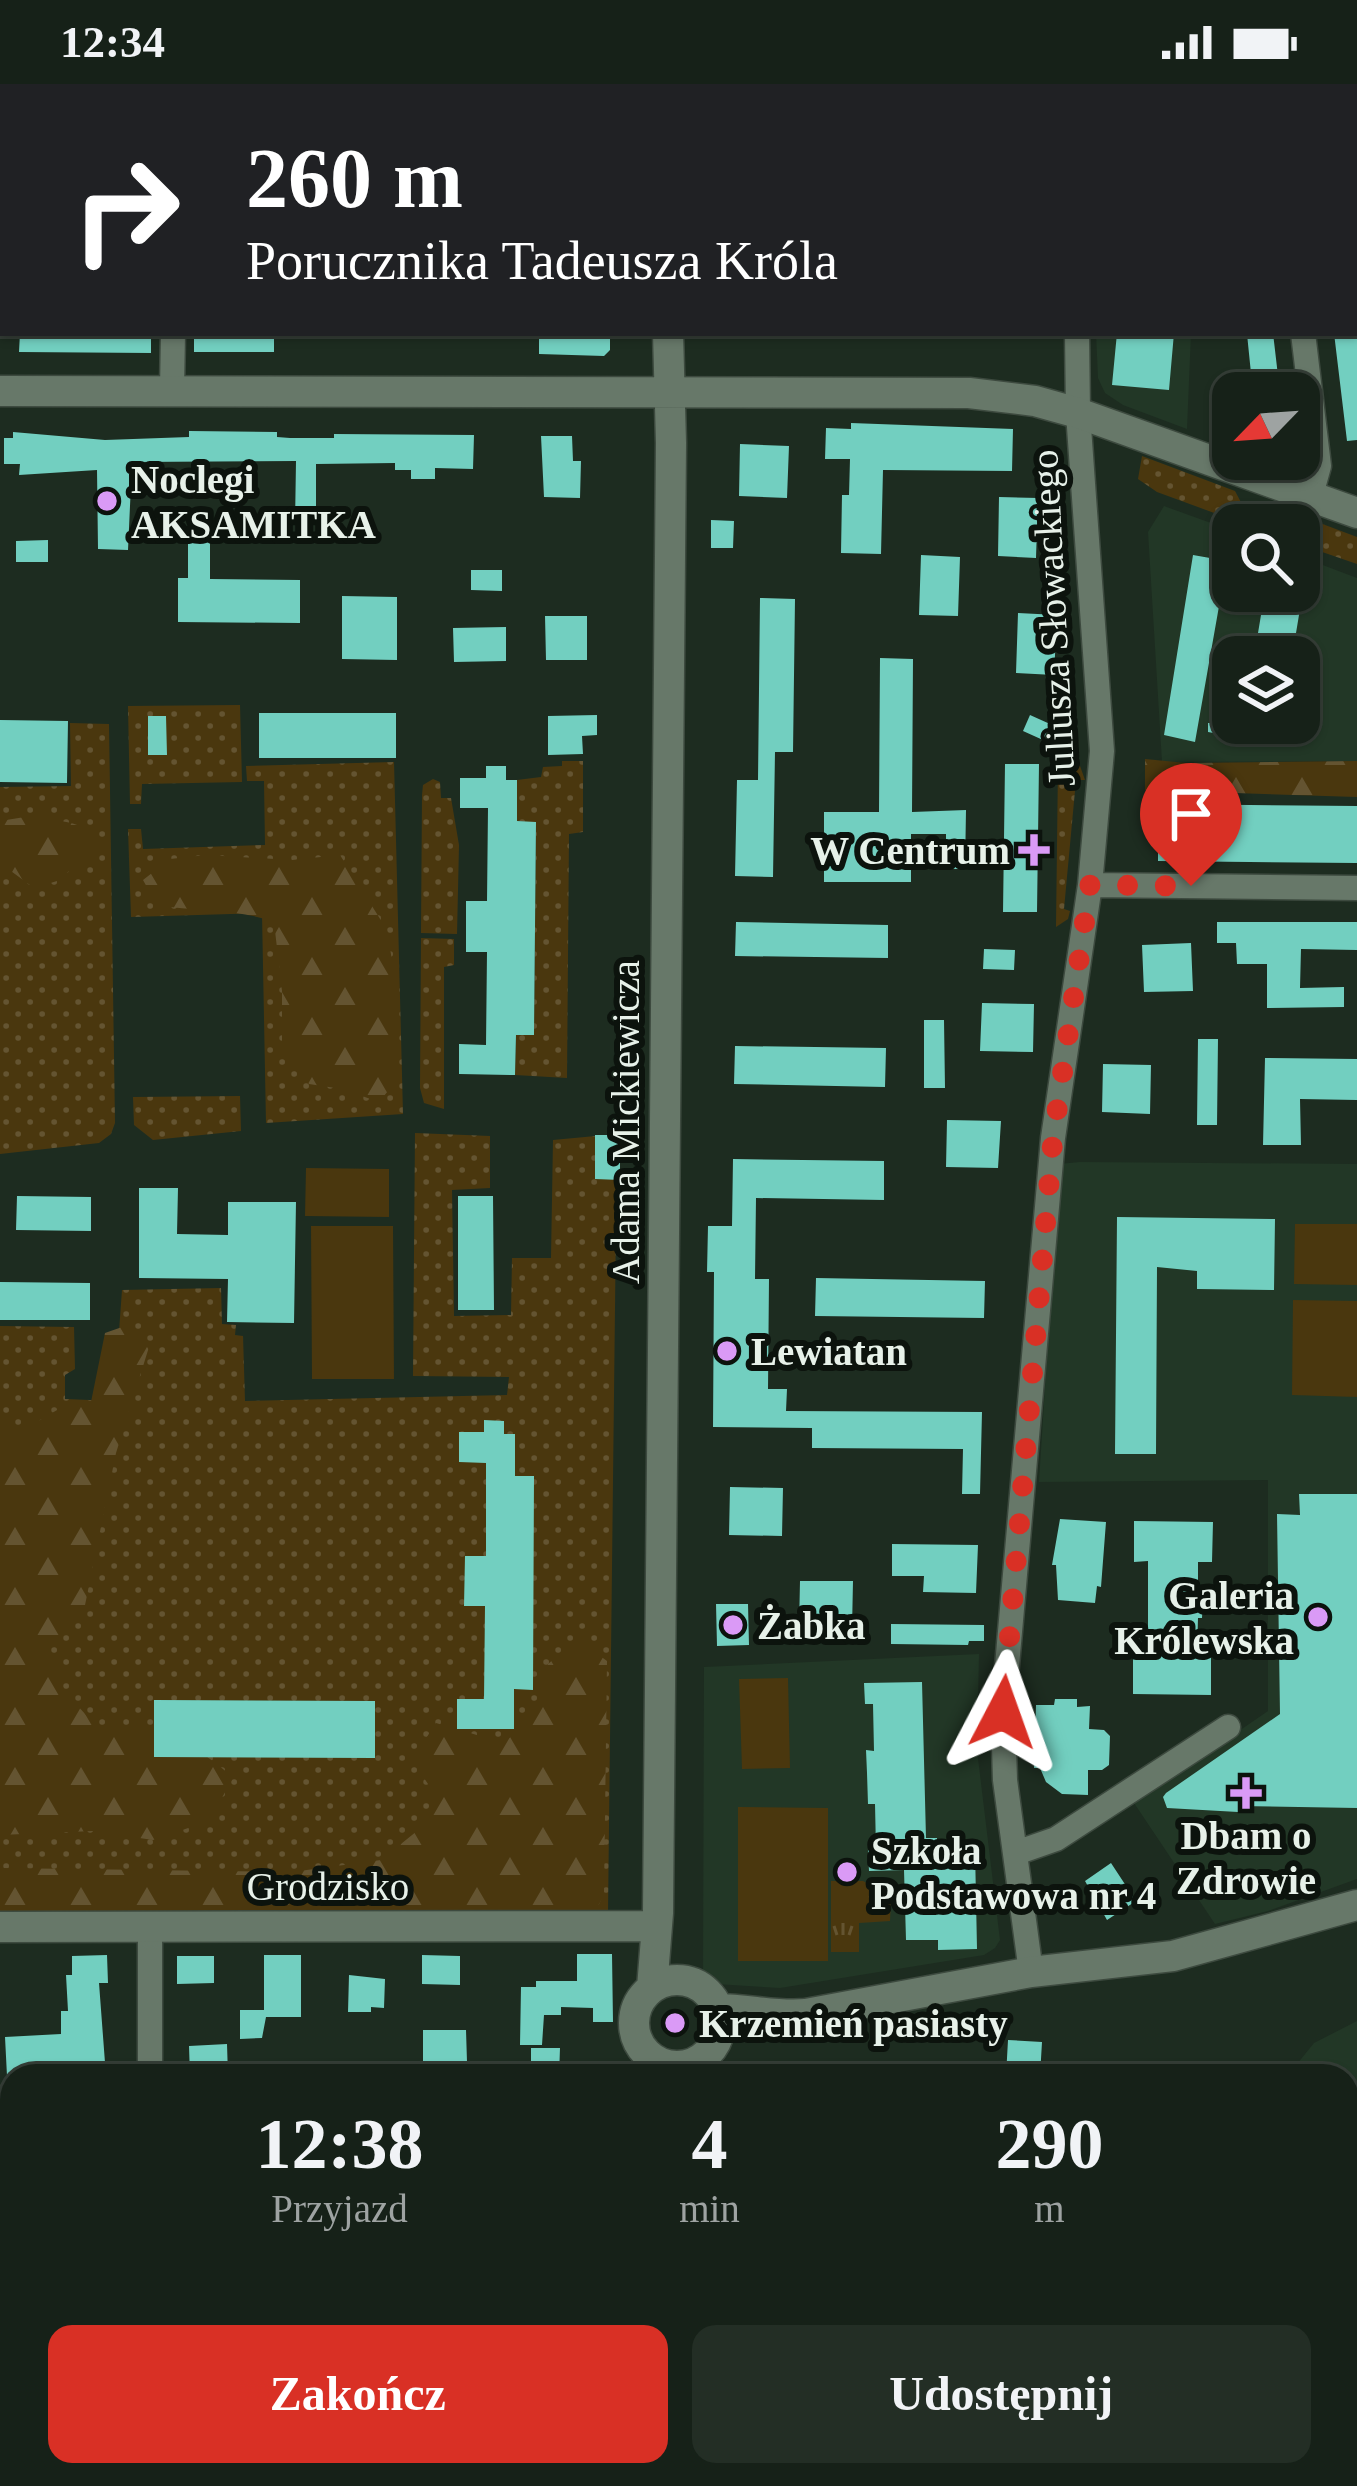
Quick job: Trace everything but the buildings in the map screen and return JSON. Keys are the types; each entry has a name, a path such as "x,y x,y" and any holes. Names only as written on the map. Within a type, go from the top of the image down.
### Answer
{"street":[{"path":"172,389 173,336"},
{"name":"Adama Mickiewicza","path":"666,1984 657,1919 668,336"},
{"name":"Juliusza Słowackiego","path":"1031,1972 1005,1780 1008,1639 1053,1138 1090,885 1102,751 1078,413 1077,336"},
{"path":"1304,336 1318,466 1311,495"},
{"path":"0,391 969,393 1035,400 1078,413 1357,513"},
{"path":"1090,885 1357,888"},
{"path":"1016,1853 1055,1839 1228,1727"},
{"path":"718,2023 752,2030 775,2017 1031,1972 1173,1956 1357,1905"},
{"name":"Grodzisko","path":"0,1927 657,1919"},
{"path":"150,1926 150,2064"},
{"path":"658,2064 636,2038 634,2016 666,1984 705,1990 718,2023 702,2059 682,2064"}],"shaded area":[{"path":"1096,336 1191,336 1187,429 1123,405 1105,393 1098,378"},
{"path":"1164,506 1212,523 1212,612 1320,612 1320,564 1357,578 1357,761 1162,762 1148,532"},
{"path":"1059,1164 1357,1164 1357,1879 1268,1911 1215,1924 1134,1803 1268,1711 1268,1480 1039,1482"},
{"name":"Szkoła Podstawowa nr 4","path":"979,1654 977,1750 1000,1940 995,1948 984,1955 780,1988 716,1984 703,1978 704,1667"},
{"path":"1357,2021 1357,2064 1297,2064 1314,2043"}],"green space":[{"path":"1142,456 1235,491 1242,504 1212,504 1212,512 1157,492 1138,479"},
{"path":"1320,523 1357,537 1357,564 1320,551"},
{"path":"240,705 242,782 142,784 141,804 130,804 128,706"},
{"path":"70,723 109,724 115,1123 111,1134 99,1143 0,1154 0,787 71,786"},
{"path":"1145,759 1186,763 1357,761 1357,797 1145,790"},
{"path":"562,761 583,761 583,832 569,834 567,1078 515,1075 516,1035 534,1034 536,823 517,821 517,780 541,777 543,767 562,766"},
{"path":"394,762 403,1114 266,1123 262,913 131,917 128,829 141,829 143,849 265,845 264,781 247,781 246,766"},
{"path":"1074,763 1085,780 1076,780 1064,909 1070,911 1068,919 1056,927 1058,766"},
{"path":"433,779 440,782 441,798 451,798 459,845 457,934 421,933 422,795 423,785"},
{"path":"25,817 78,825 102,844 57,881 34,888 0,863 0,821"},
{"path":"206,855 292,860 340,855 387,930 396,985 397,1080 379,1102 309,1084 282,1046 274,922 231,912 157,905 143,880 170,859"},
{"path":"421,938 454,939 454,965 444,967 444,1109 424,1103 420,1088"},
{"path":"240,1096 241,1131 153,1140 134,1125 133,1097"},
{"path":"415,1133 490,1136 490,1188 452,1190 454,1316 511,1315 512,1258 551,1258 553,1140 617,1134 608,1912 0,1916 0,1326 74,1327 75,1369 65,1375 65,1399 114,1401 122,1290 221,1288 222,1324 236,1325 235,1335 243,1336 245,1401 507,1395 509,1377 413,1376"},
{"path":"306,1168 389,1169 389,1217 305,1216"},
{"path":"1295,1224 1357,1224 1357,1285 1294,1284"},
{"path":"311,1226 393,1226 394,1379 312,1379"},
{"path":"1293,1300 1357,1301 1357,1397 1292,1395"},
{"path":"125,1326 140,1333 149,1347 116,1453 84,1610 48,1647 65,1692 97,1727 135,1728 171,1738 203,1754 233,1778 214,1812 197,1825 153,1840 93,1831 0,1835 0,1428 21,1431 64,1406 91,1402 105,1333"},
{"path":"577,1639 607,1661 604,1893 596,1911 0,1912 0,1868 292,1872 381,1860 422,1827 434,1793 412,1760 436,1723 504,1743 536,1713 548,1664"},
{"path":"788,1678 790,1768 742,1769 739,1679"},
{"path":"738,1807 828,1808 828,1961 738,1961"},
{"path":"831,1881 863,1881 891,1896 890,1921 859,1923 859,1952 831,1952"}],"place":[{"name":"Noclegi AKSAMITKA","path":"107,501"},
{"name":"W Centrum","path":"1034,850"},
{"name":"Lewiatan","path":"727,1351"},
{"name":"Galeria Królewska","path":"1318,1617"},
{"name":"Żabka","path":"733,1625"},
{"name":"Dbam o Zdrowie","path":"1246,1793"},
{"name":"Szkoła Podstawowa nr 4","path":"847,1872"},
{"name":"Krzemień pasiasty","path":"675,2023"}],"route":[{"path":"1003,1712 1053,1138 1090,885 1191,886"}]}
